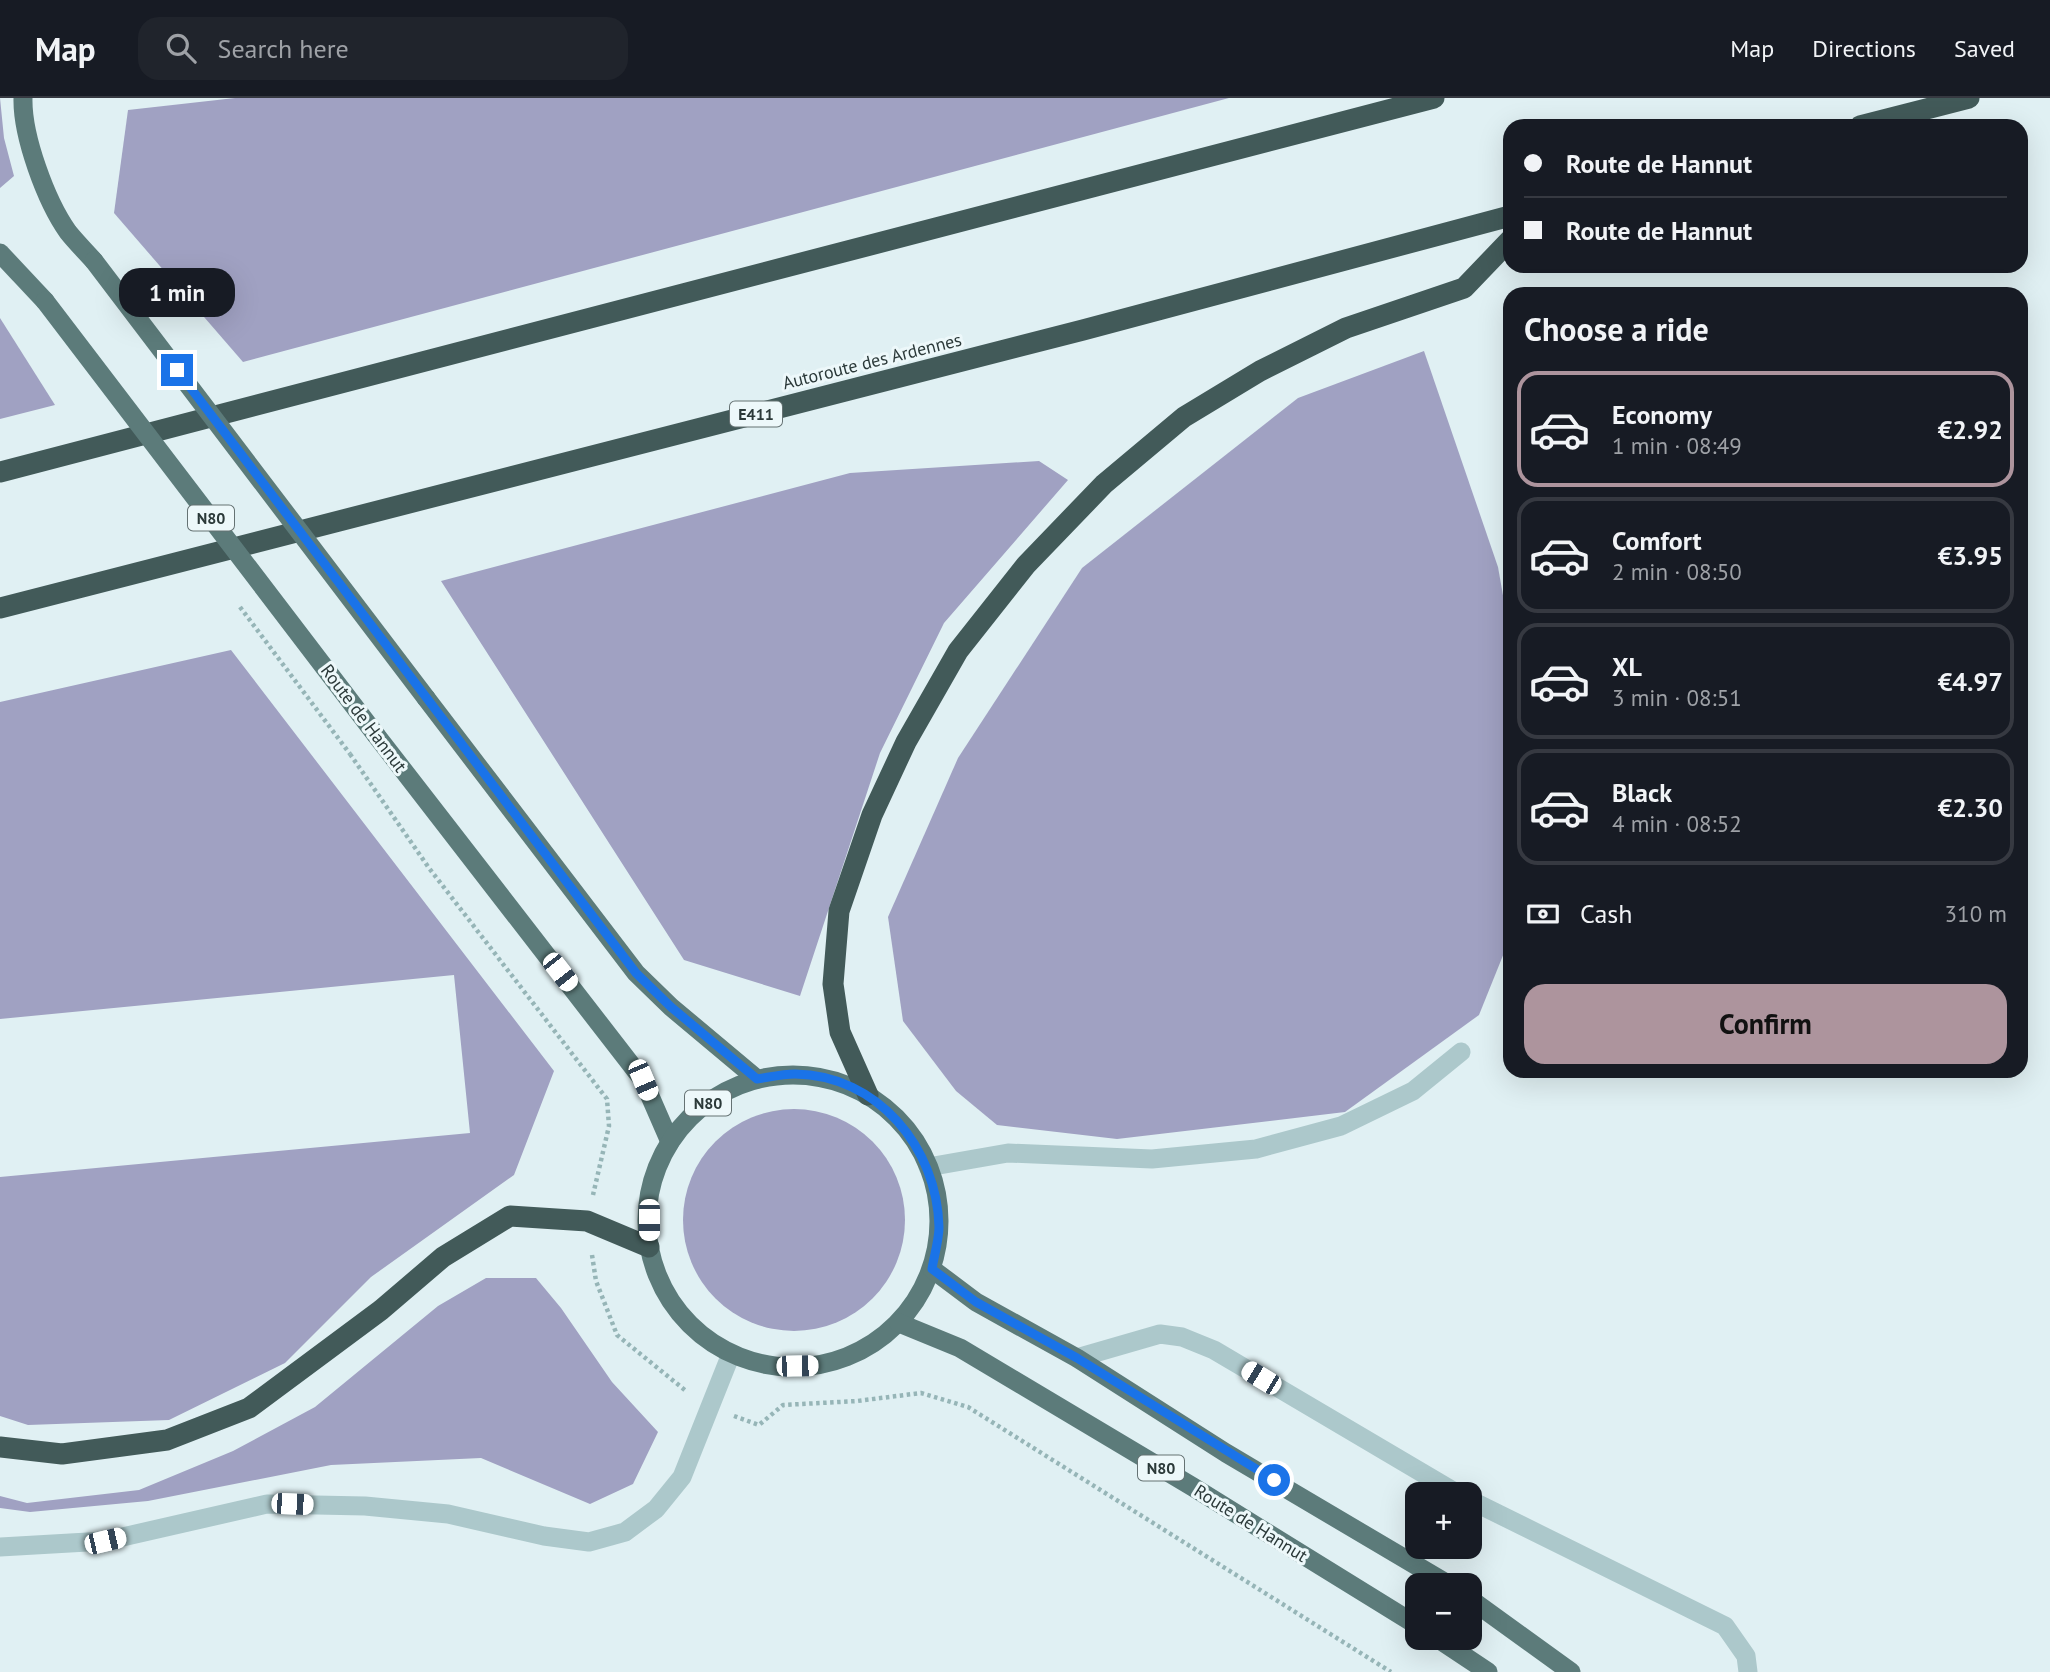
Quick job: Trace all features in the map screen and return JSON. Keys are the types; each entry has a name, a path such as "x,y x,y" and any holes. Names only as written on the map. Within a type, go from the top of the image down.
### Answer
{"highway":[{"path":"0,472 1434,98"},
{"path":"1887,119 1969,98"},
{"name":"Autoroute des Ardennes","path":"0,608 1083,330 1503,218"},
{"path":"868,1095 840,1032 838,1020 833,984 839,911 872,815 906,742 958,651 1026,565 1104,484 1184,417 1260,371 1346,328 1464,288 1503,247"},
{"path":"0,1447 62,1454 167,1440 250,1408 381,1310 443,1257 510,1216 587,1221 649,1247"}],"main road":[{"name":"N80","path":"23,98 22,115 38,172 67,231 94,261 636,973 671,1007 757,1079"},
{"name":"Route de Hannut","path":"0,253 45,301 643,1080 670,1142"},
{"name":"N80","path":"795,1074 833,1080 868,1095 899,1120 928,1167 937,1199 939,1230 932,1269 918,1298 899,1323 863,1350 820,1366 774,1367 731,1354 692,1328 664,1291 649,1247 649,1193 670,1142 693,1114 713,1099 723,1092 757,1079 795,1074"},
{"name":"N80","path":"932,1269 976,1302 1077,1358 1226,1453 1429,1573"},
{"name":"Route de Hannut","path":"899,1323 972,1355 1405,1618"},
{"path":"1482,1608 1571,1672"},
{"path":"1455,1650 1488,1672"}],"street":[{"path":"928,1167 1009,1153 1152,1159 1256,1149 1341,1126 1413,1091 1461,1052"},
{"path":"1077,1358 1160,1334 1182,1337 1214,1350 1438,1482"},
{"path":"0,1547 105,1541 267,1504 365,1506 448,1514 544,1536 589,1542 625,1532 656,1509 682,1477 731,1354"},
{"path":"1482,1506 1725,1626 1746,1656 1748,1672"}],"path":[{"path":"350,754 429,868 607,1100 609,1126 587,1221 596,1281 617,1335 674,1382 710,1407 759,1425 783,1405 857,1401 922,1393 968,1407 1391,1672"}],"shaded area":[{"path":"0,98 4,138 14,176 0,188"},
{"path":"235,98 1229,98 243,362 114,213 128,110"},
{"path":"0,318 55,405 0,419"},
{"path":"1424,351 1498,567 1503,595 1503,955 1479,1015 1345,1112 1117,1139 997,1125 956,1091 903,1021 888,917 958,758 1082,568 1298,398"},
{"path":"1039,461 1068,480 944,623 880,753 800,996 684,960 441,581 850,473"},
{"path":"231,650 554,1071 514,1175 371,1277 285,1363 169,1420 28,1425 0,1416 0,1177 470,1133 454,975 0,1019 0,702"},
{"path":"783,1109 805,1109 837,1117 873,1141 897,1177 905,1220 897,1263 873,1299 837,1323 805,1331 783,1331 751,1323 715,1299 691,1263 683,1231 683,1209 691,1177 715,1141 751,1117"},
{"path":"486,1278 536,1278 561,1308 612,1382 658,1432 633,1484 590,1504 481,1458 331,1465 148,1501 30,1512 0,1508 0,1496 27,1503 139,1490 233,1451 315,1407 438,1306"}],"route":[{"path":"177,370 636,973 671,1007 757,1079 795,1074 833,1080 868,1095 899,1120 928,1167 937,1199 939,1230 932,1269 976,1302 1077,1358 1226,1453 1274,1480"}]}
